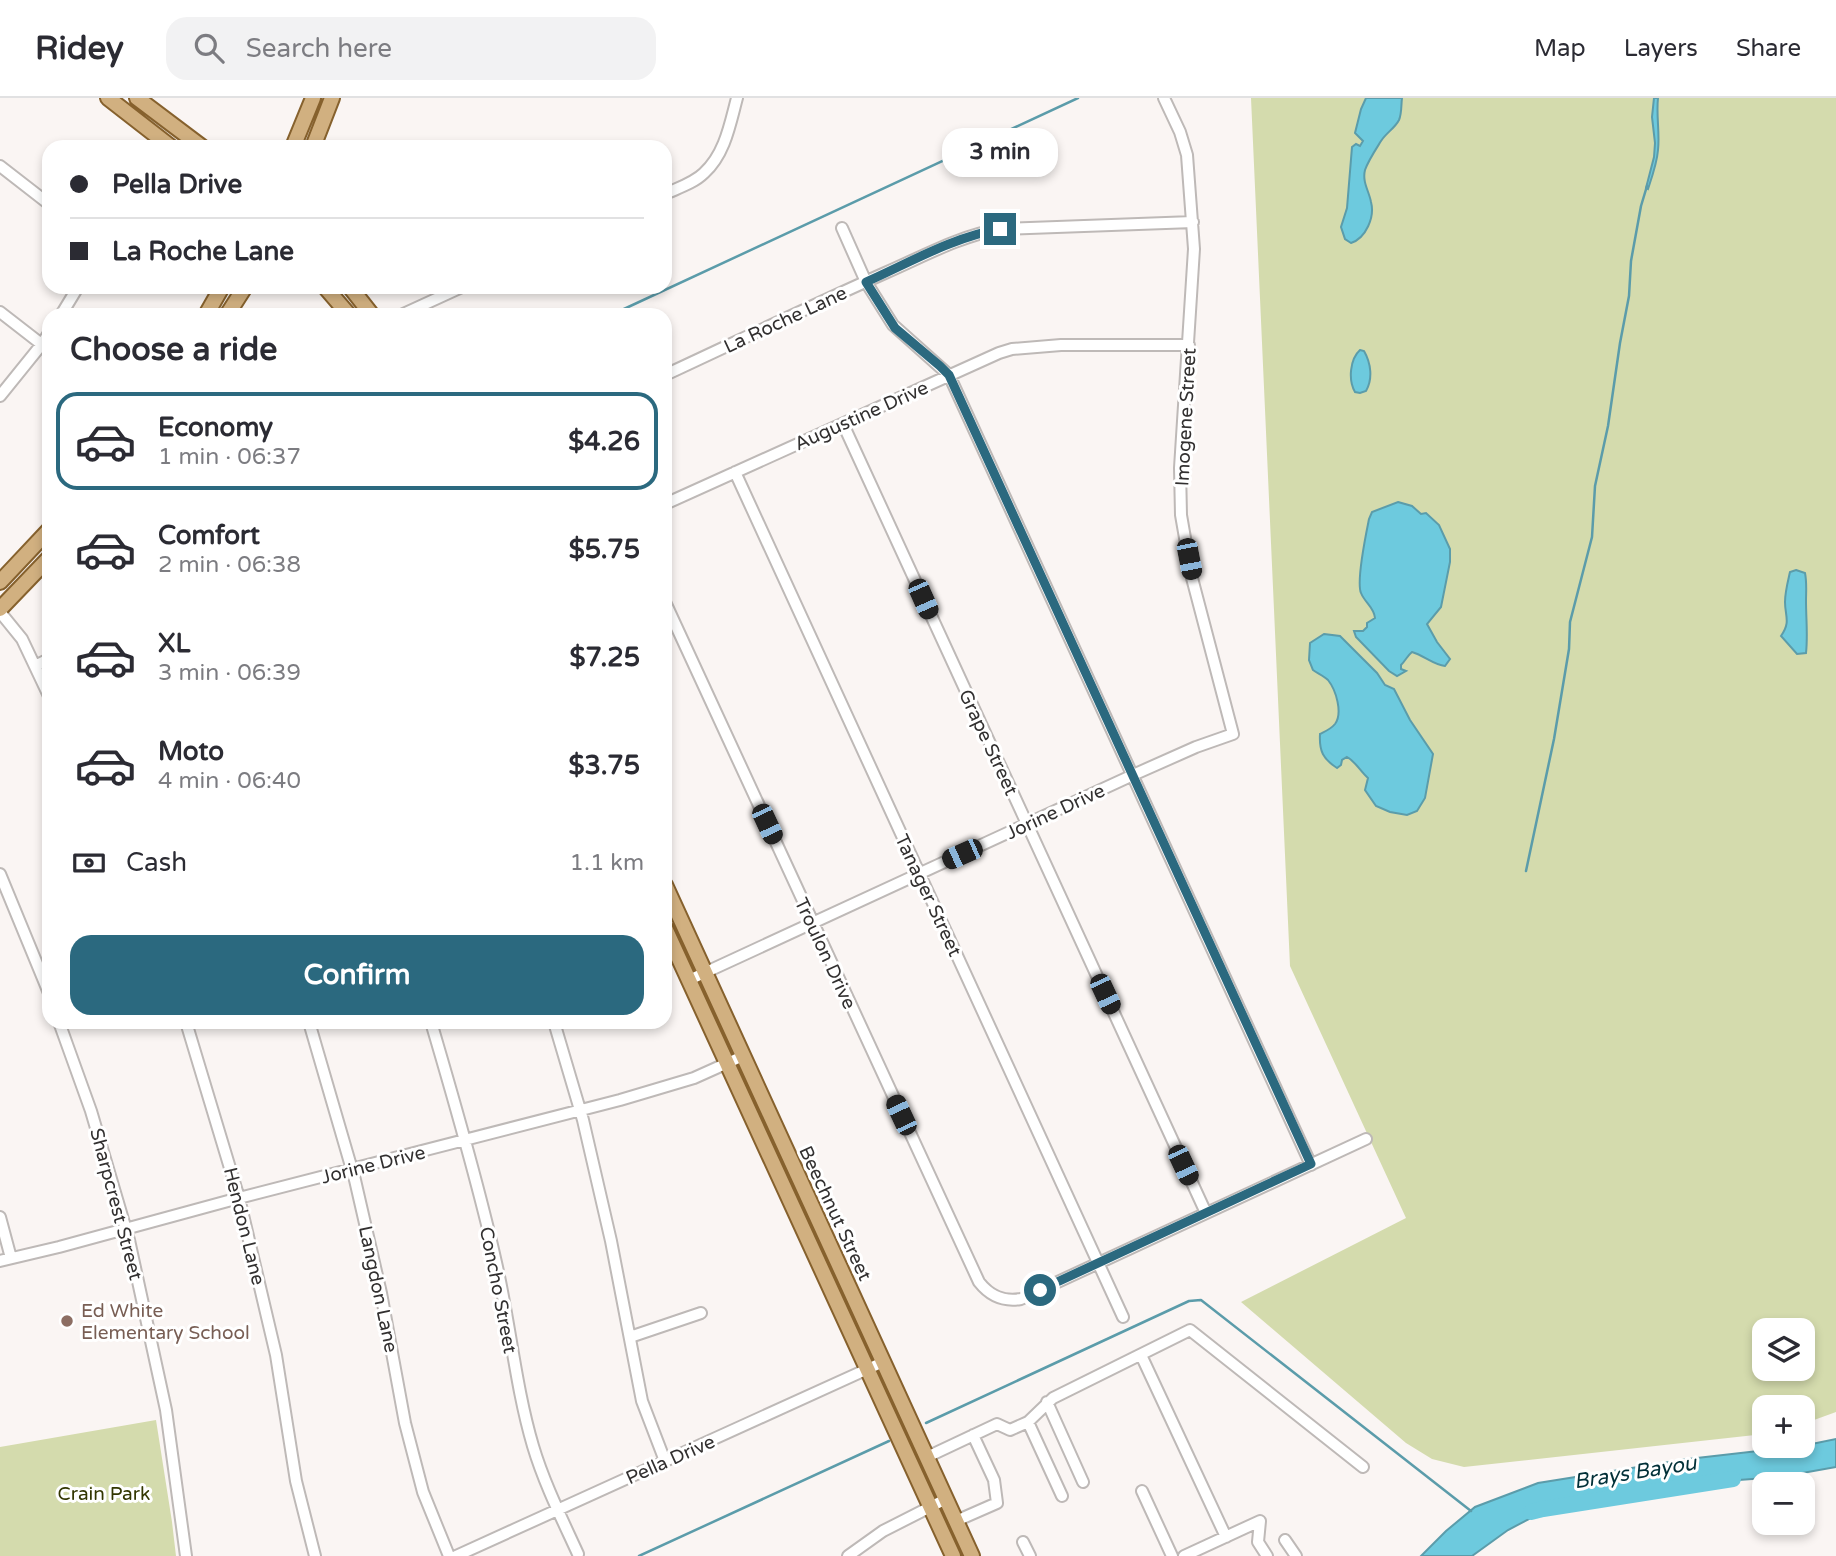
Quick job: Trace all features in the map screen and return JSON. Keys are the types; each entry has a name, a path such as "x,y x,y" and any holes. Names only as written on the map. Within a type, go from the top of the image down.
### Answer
{"main road":[{"path":"108,98 162,140"},
{"path":"137,98 192,140"},
{"path":"296,140 313,98"},
{"path":"316,140 332,98"},
{"path":"157,136 168,122"},
{"path":"331,294 343,308"},
{"path":"356,294 366,308"},
{"path":"0,582 42,537"},
{"path":"0,611 42,566"},
{"name":"Beechnut Street","path":"672,900 972,1556"},
{"name":"Beechnut Street","path":"672,943 953,1556"},
{"path":"797,1217 814,1210"}],"street":[{"path":"672,190 704,174 714,162 722,150 737,98"},
{"name":"Imogene Street","path":"1164,98 1180,132 1187,155 1193,222 1189,345 1180,468 1181,515 1192,579 1233,734"},
{"path":"0,166 42,199"},
{"name":"La Roche Lane","path":"672,372 981,232 1193,222"},
{"path":"842,228 866,282 895,328 949,375 1311,1164"},
{"path":"416,308 446,294"},
{"path":"0,312 42,345"},
{"name":"Augustine Drive","path":"672,501 1012,349 1061,345 1189,345"},
{"path":"0,396 42,350"},
{"name":"Grape Street","path":"842,424 1206,1213"},
{"name":"Tanager Street","path":"735,472 1123,1317"},
{"path":"0,611 22,639 42,681"},
{"name":"Troulon Drive","path":"672,617 979,1282 995,1297 1005,1300 1021,1299 1098,1263"},
{"path":"35,666 42,662"},
{"name":"Jorine Drive","path":"689,980 1133,775 1233,734"},
{"path":"0,874 42,976"},
{"name":"Sharpcrest Street","path":"62,1029 91,1111 126,1229 166,1409 186,1556"},
{"name":"Hendon Lane","path":"188,1029 239,1198 276,1355 296,1481 315,1556"},
{"name":"Langdon Lane","path":"311,1029 352,1170 381,1293 405,1423 423,1492 449,1556"},
{"name":"Concho Street","path":"433,1029 466,1139 496,1262 521,1399 533,1448 578,1554"},
{"path":"556,1029 580,1110 611,1241 642,1401 665,1461"},
{"name":"Jorine Drive","path":"6,1259 666,1087 694,1078 743,1056"},
{"path":"1098,1263 1366,1139"},
{"path":"0,1217 6,1259"},
{"path":"630,1337 701,1313"},
{"path":"927,1457 997,1423 1010,1430 1028,1422 1053,1398 1190,1330 1363,1467"},
{"path":"1141,1355 1226,1537"},
{"name":"Pella Drive","path":"456,1556 883,1362"},
{"path":"1047,1402 1083,1482"},
{"path":"1028,1422 1062,1496"},
{"path":"956,1521 997,1503 994,1480 973,1435"},
{"path":"1142,1491 1172,1556"},
{"path":"848,1556 865,1550 883,1531 946,1499"},
{"path":"1184,1556 1261,1521 1258,1542 1267,1556"},
{"path":"1285,1540 1296,1556"},
{"path":"1023,1542 1030,1556"}],"green space":[{"path":"1251,98 1836,98 1836,1412 1815,1420 1815,1395 1752,1395 1752,1435 1464,1467 1432,1459 1406,1443 1241,1302 1406,1218 1290,966"},
{"name":"Crain Park","path":"156,1420 176,1556 0,1556 0,1447"}],"water":[{"path":"1366,98 1402,98 1401,112 1397,123 1381,141 1365,170 1364,179 1372,214 1365,232 1351,243 1345,239 1341,227 1347,208 1352,147 1356,144 1360,146 1363,141 1355,133"},
{"path":"1654,98 1658,98 1658,144 1648,189 1646,188 1655,143 1652,117"},
{"path":"1360,350 1364,351 1370,366 1370,376 1366,391 1360,393 1355,392 1351,376 1352,364"},
{"path":"1398,502 1412,506 1421,514 1426,513 1439,525 1450,549 1441,607 1427,624 1450,659 1445,666 1412,652 1401,665 1401,669 1406,671 1397,676 1356,637 1354,631 1363,631 1367,623 1375,618 1360,587 1369,519 1372,512"},
{"path":"1796,570 1805,573 1807,633 1806,653 1797,654 1781,636 1787,623 1785,598 1788,579 1790,572"},
{"path":"1324,634 1340,636 1377,673 1385,685 1394,689 1410,720 1433,754 1425,798 1417,811 1407,815 1376,806 1365,790 1368,778 1353,761 1347,757 1337,768 1323,754 1320,734 1333,726 1337,719 1338,702 1331,684 1313,670 1309,660 1310,643"},
{"path":"1836,1439 1836,1467 1808,1472 1752,1472 1752,1479 1656,1486 1550,1508 1508,1530 1472,1556 1421,1556 1475,1507 1538,1483 1752,1452 1752,1458 1815,1458 1815,1443"}],"waterway":[{"path":"672,287 1078,98"},
{"path":"1526,871 1554,739 1569,649 1570,622 1592,537 1595,486 1608,426 1629,296 1631,261 1647,186"},
{"path":"626,308 656,294"},
{"path":"926,1423 1189,1301 1201,1300 1471,1511"},
{"path":"639,1556 889,1441"},
{"name":"Brays Bayou","path":"1531,1512 1733,1479"}],"place":[{"name":"Ed White Elementary School","path":"67,1321"}],"route":[{"path":"1000,229 959,240 866,282 895,328 949,375 1311,1164 1040,1290"}]}
